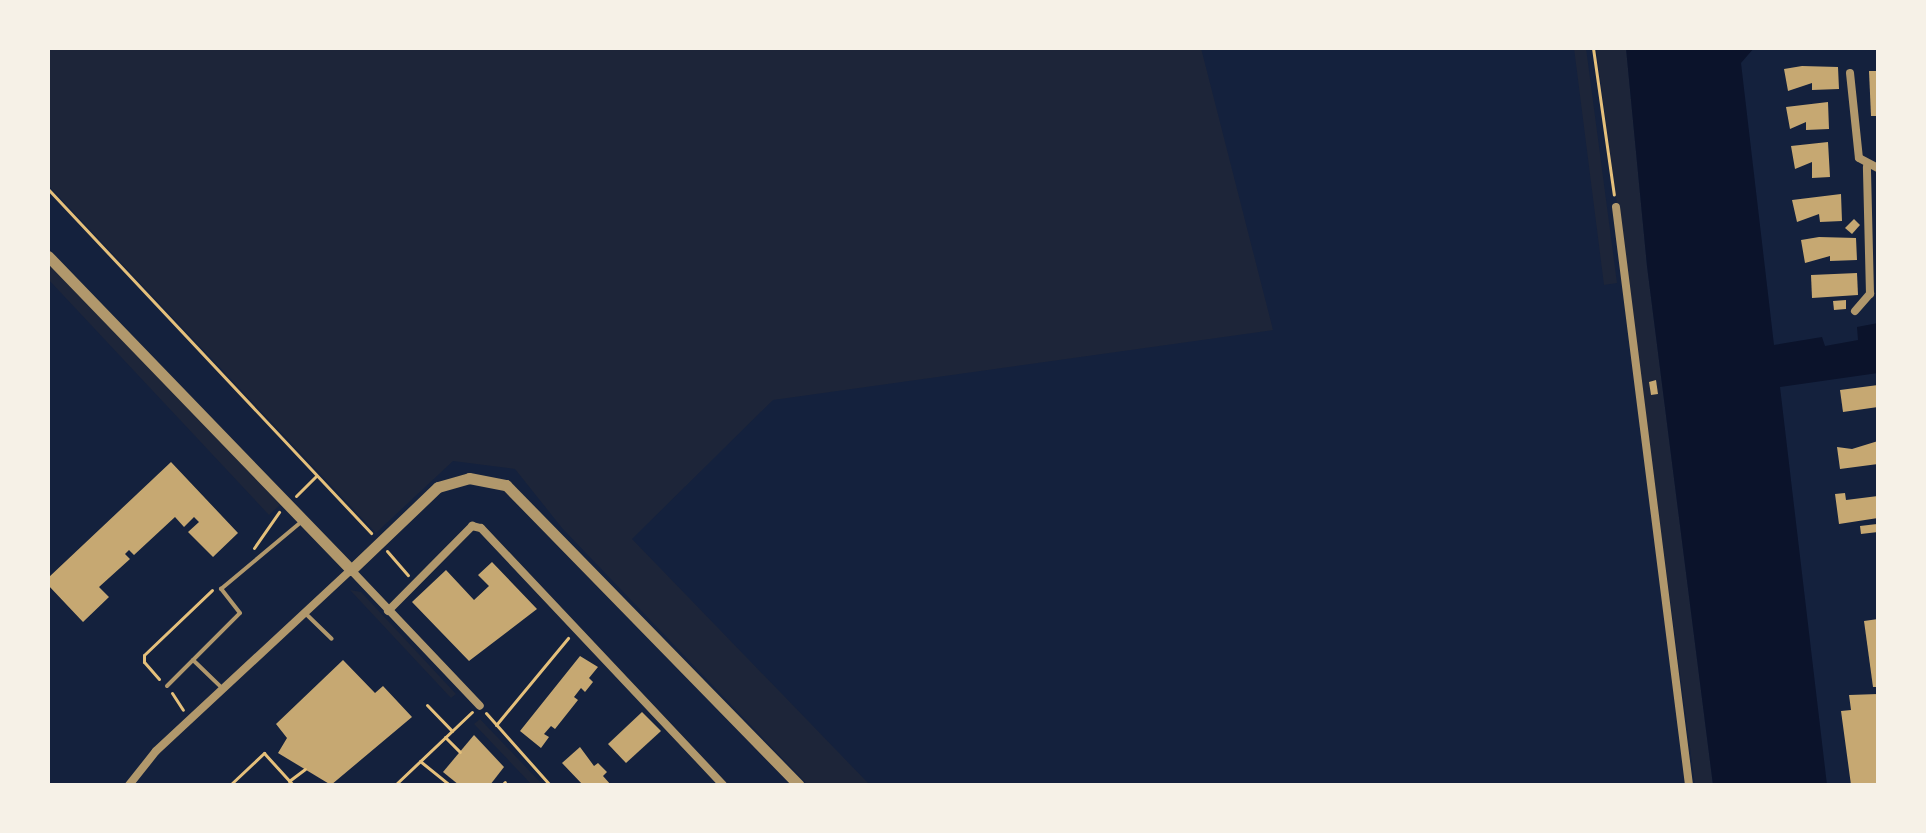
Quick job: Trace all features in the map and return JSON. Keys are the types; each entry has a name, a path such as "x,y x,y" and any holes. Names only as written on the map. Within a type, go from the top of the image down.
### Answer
{"street":[{"path":"1850,73 1859,158 1867,167 1870,294 1855,311"},
{"path":"1867,167 1878,168"},
{"path":"1616,207 1689,785"},
{"path":"48,256 480,706"},
{"path":"129,785 156,751 438,487 469,478 506,485 799,785"},
{"path":"388,611 414,581 472,526 481,528 723,785"}],"lane":[{"path":"167,686 240,613 221,589 303,520"},
{"path":"305,613 332,639"},
{"path":"193,660 223,689"}],"path":[{"path":"1593,48 1616,207"},
{"path":"48,189 414,581"},
{"path":"496,725 575,629"},
{"path":"427,705 452,731"},
{"path":"395,785 480,706 550,785"},
{"path":"445,737 460,752"},
{"path":"230,785 264,753 291,783 305,769"},
{"path":"420,761 450,785"}],"shaded area":[{"path":"48,48 1201,48 1273,330 773,400 632,539 870,785 808,785 562,528 515,469 453,461 376,533 48,185"},
{"path":"1574,48 1586,48 1617,283 1604,285"},
{"path":"1596,48 1626,48 1647,266 1713,785 1695,785"},
{"path":"1626,48 1754,48 1741,63 1774,345 1822,337 1825,346 1858,340 1857,327 1878,323 1878,373 1780,387 1827,785 1713,785 1647,266"},
{"path":"48,258 280,505 269,515 48,279"},
{"path":"350,590 361,592 456,694 451,698"},
{"path":"480,719 543,785 532,785 474,724"}],"building":[{"path":"1838,67 1839,89 1812,90 1812,83 1788,91 1784,69"},
{"path":"1869,71 1878,71 1878,116 1871,116"},
{"path":"1828,102 1829,129 1806,130 1806,122 1790,129 1786,107"},
{"path":"1828,142 1830,177 1812,178 1812,162 1795,169 1791,146"},
{"path":"1841,194 1842,221 1820,222 1819,214 1797,222 1792,200"},
{"path":"1854,219 1860,225 1852,234 1845,228"},
{"path":"1856,238 1857,260 1830,261 1830,256 1805,263 1801,240"},
{"path":"1857,273 1858,295 1812,298 1811,275"},
{"path":"1846,300 1846,309 1834,310 1833,301"},
{"path":"1656,380 1658,394 1651,395 1649,382"},
{"path":"1878,385 1878,407 1843,412 1840,390"},
{"path":"1878,441 1878,464 1840,469 1837,447 1852,449"},
{"path":"171,462 238,533 213,557 188,532 199,522 194,517 184,527 175,517 134,555 129,550 125,554 130,559 99,587 109,597 83,622 48,585 48,578"},
{"path":"1845,493 1846,500 1878,496 1878,518 1839,524 1835,494"},
{"path":"1877,524 1878,532 1861,534 1860,526"},
{"path":"492,562 537,609 469,661 412,602 446,570 474,600 489,586 478,575"},
{"path":"1878,619 1878,687 1873,687 1864,621"},
{"path":"580,656 598,667 589,678 593,682 585,692 581,688 574,697 578,700 555,729 551,726 544,734 549,737 541,748 520,731"},
{"path":"343,660 375,693 383,686 412,717 331,785 278,753 287,738 276,724"},
{"path":"1878,694 1878,785 1851,785 1841,711 1851,710 1849,695"},
{"path":"642,712 661,731 626,763 608,744"},
{"path":"474,735 504,767 490,785 459,785 443,772"},
{"path":"580,747 594,766 598,763 607,772 603,776 611,785 583,785 562,763"}]}
